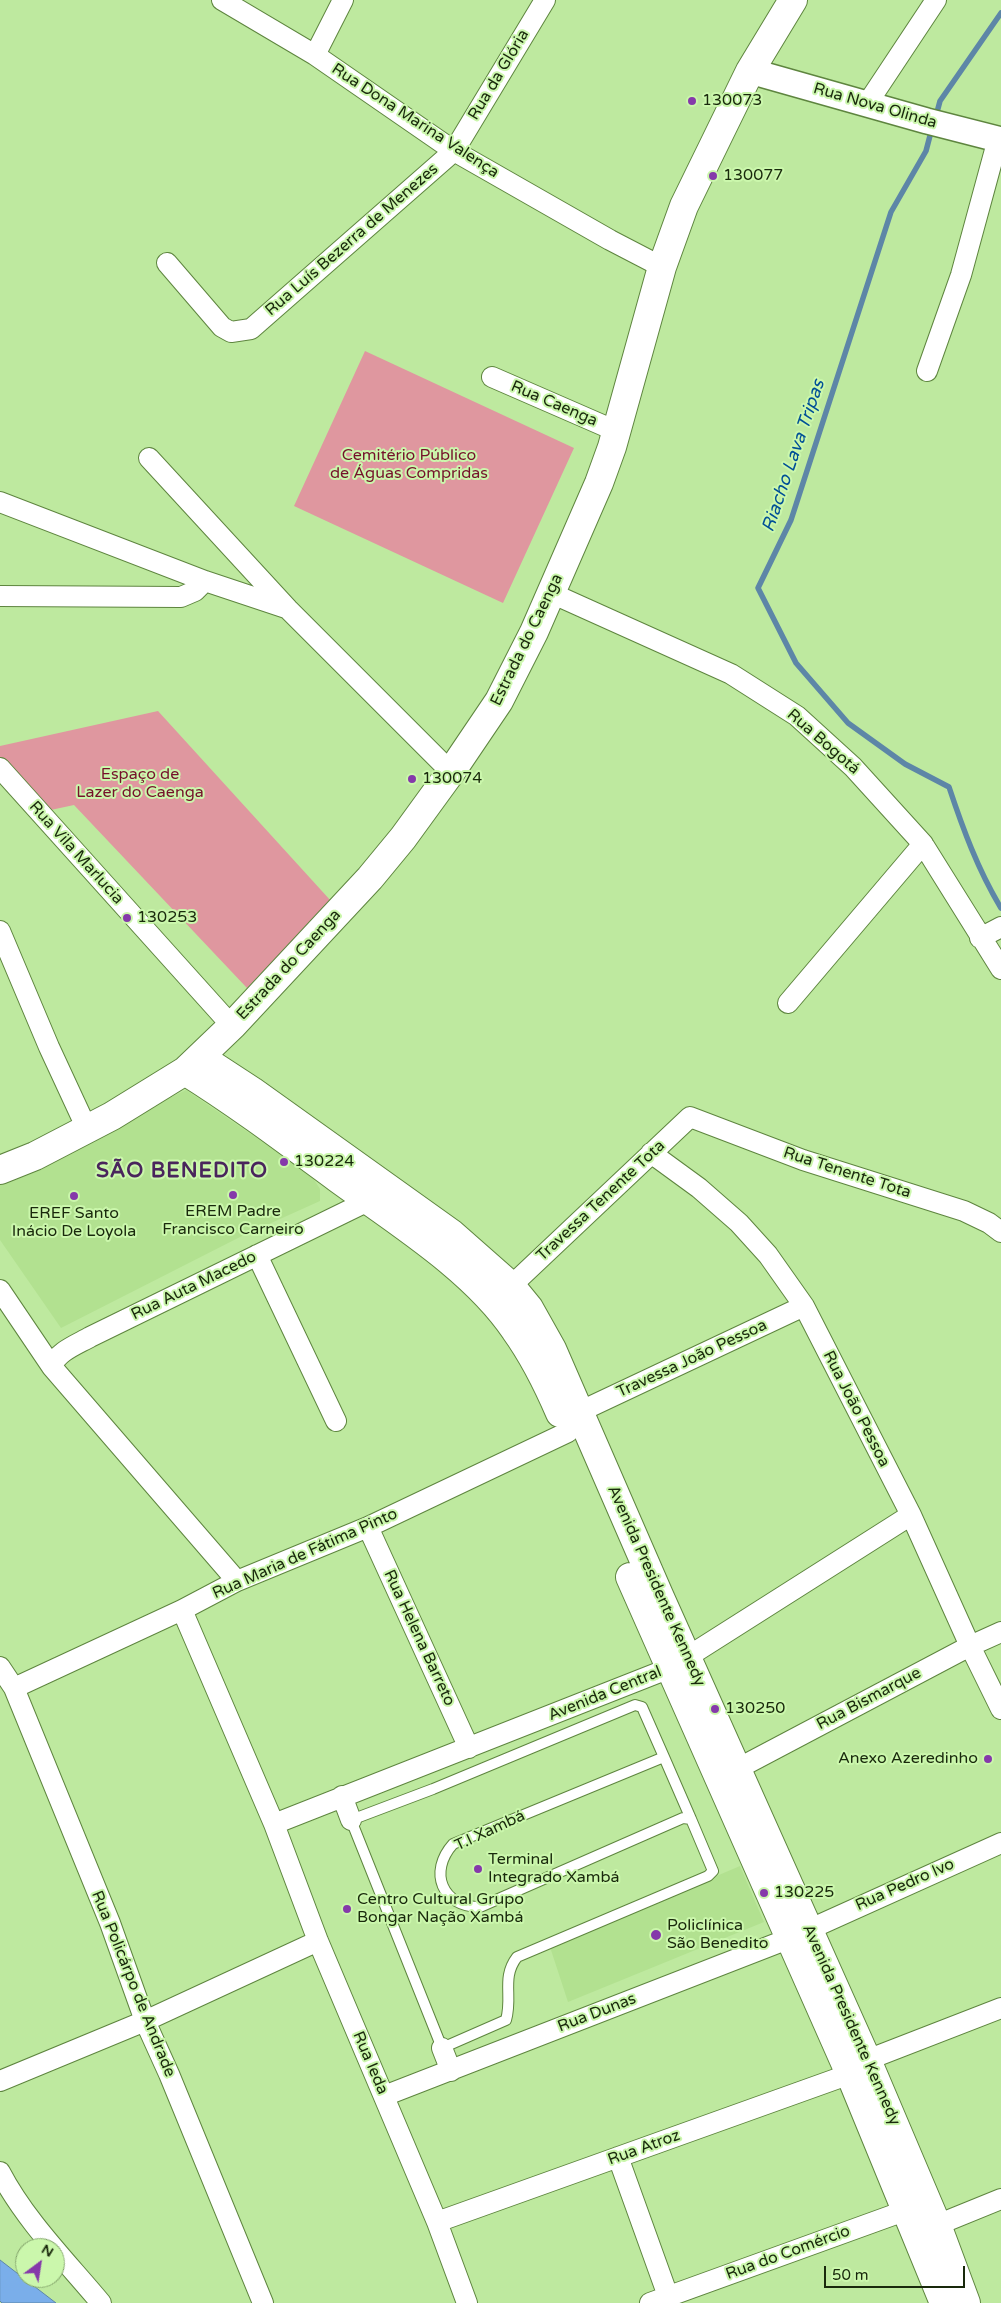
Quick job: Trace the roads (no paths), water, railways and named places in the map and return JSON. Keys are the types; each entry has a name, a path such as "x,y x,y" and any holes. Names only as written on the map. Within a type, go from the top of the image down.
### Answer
{"main road":[{"name":"Estrada do Caenga","path":"0,1170 86,1130 192,1064 232,1026 370,878 403,838 451,772 499,701 534,632 599,483 616,431 662,267 684,206 750,71 793,0"},
{"name":"Avenida Presidente Kennedy","path":"192,1064 223,1095 429,1245 473,1281 515,1329 550,1391 574,1422"},
{"name":"Avenida Presidente Kennedy","path":"192,1064 260,1097 452,1234 511,1286 529,1308 552,1348 574,1422 679,1662 858,2067 937,2225 966,2303"},
{"name":"Avenida Presidente Kennedy","path":"679,1662 737,1768 799,1934"},
{"name":"Avenida Presidente Kennedy","path":"858,2067 907,2210 944,2303"}],"street":[{"name":"Rua Dona Marina Valença","path":"222,0 315,55 454,151 610,240 662,267"},
{"path":"315,55 343,0"},
{"name":"Rua da Glória","path":"454,151 545,0"},
{"path":"867,104 936,0"},
{"name":"Rua Nova Olinda","path":"750,71 936,124 999,139"},
{"path":"927,371 961,275 999,139"},
{"name":"Rua Luís Bezerra de Menezes","path":"167,263 222,327 231,332 251,329 454,151"},
{"name":"Rua Caenga","path":"492,377 616,431"},
{"path":"149,458 288,609 451,772"},
{"path":"0,502 205,581 288,609"},
{"path":"0,596 181,597 195,591 205,581"},
{"name":"Rua Bogotá","path":"551,593 731,674 796,716 853,767 923,844 1001,969"},
{"name":"Rua Vila Marlucia","path":"0,768 232,1026"},
{"path":"788,1003 923,844"},
{"path":"980,938 1001,927"},
{"path":"0,931 86,1130"},
{"name":"Travessa Tenente Tota","path":"511,1286 690,1117"},
{"name":"Rua Tenente Tota","path":"690,1117 803,1160 964,1211 989,1223 1001,1232"},
{"name":"Rua João Pessoa","path":"652,1153 699,1188 739,1222 768,1255 804,1306 911,1515 970,1646 1001,1709"},
{"name":"Rua Auta Macedo","path":"52,1367 56,1358 90,1337 368,1201"},
{"path":"257,1255 336,1421"},
{"path":"0,1290 52,1367 237,1581"},
{"name":"Travessa João Pessoa","path":"574,1422 804,1306"},
{"name":"Rua Maria de Fátima Pinto","path":"14,1688 182,1610 237,1581 368,1528 574,1422"},
{"name":"Avenida Central","path":"274,1824 469,1748 679,1662 911,1515"},
{"name":"Rua Helena Barreto","path":"368,1528 469,1748"},
{"name":"Rua Ieda","path":"182,1610 274,1824 318,1941 437,2222 467,2303"},
{"name":"Rua Bismarque","path":"737,1768 970,1646 1001,1632"},
{"name":"Rua Policárpo de Andrade","path":"0,1666 14,1688 110,1923 145,2021 169,2074 263,2303"},
{"path":"342,1796 351,1820"},
{"name":"Rua Pedro Ivo","path":"799,1934 1001,1843"},
{"name":"Rua Dunas","path":"384,2096 799,1934"},
{"path":"0,2081 145,2021 318,1941"},
{"name":"Rua Atroz","path":"437,2222 618,2158 858,2067 1001,2008"},
{"path":"442,2048 451,2070"},
{"name":"Rua do Comércio","path":"618,2158 659,2300 907,2210"},
{"path":"0,2172 30,2218 101,2303"},
{"path":"937,2225 1001,2199"}],"lane":[{"path":"635,1705 642,1707 664,1757 713,1871 708,1876 517,1957 510,1966 507,1978 509,2008 506,2020 442,2048 351,1820 433,1789 635,1705"},
{"name":"T.I Xambá","path":"664,1757 453,1844 446,1852 441,1863 440,1875 442,1886 449,1896 458,1903 469,1907 480,1907 683,1818 691,1819"}],"water":[{"path":"0,2260 15,2272 15,2288 36,2288 56,2303 2,2303 0,2301"}],"waterway":[{"name":"Riacho Lava Tripas","path":"936,116 940,101 1001,13"},
{"name":"Riacho Lava Tripas","path":"932,128 926,151 891,212 791,520 758,588 796,663 848,723 905,764 949,787 972,849 985,879 1001,908"}],"place":[{"name":"130073","path":"692,101"},
{"name":"130077","path":"713,176"},
{"name":"130074","path":"412,779"},
{"name":"130253","path":"127,918"},
{"name":"130224","path":"284,1162"},
{"name":"EREM Padre Francisco Carneiro","path":"233,1195"},
{"name":"EREF Santo Inácio De Loyola","path":"74,1196"},
{"name":"130250","path":"715,1709"},
{"name":"Anexo Azeredinho","path":"988,1759"},
{"name":"Terminal Integrado Xambá","path":"478,1869"},
{"name":"130225","path":"764,1893"},
{"name":"Centro Cultural Grupo Bongar Nação Xambá","path":"347,1909"},
{"name":"Policlínica São Benedito","path":"656,1935"}],"district":[{"name":"SÃO BENEDITO","path":"182,1171"}],"park label":[{"name":"Cemitério Público de Águas Compridas","path":"409,465"},
{"name":"Espaço de Lazer do Caenga","path":"140,784"}]}
